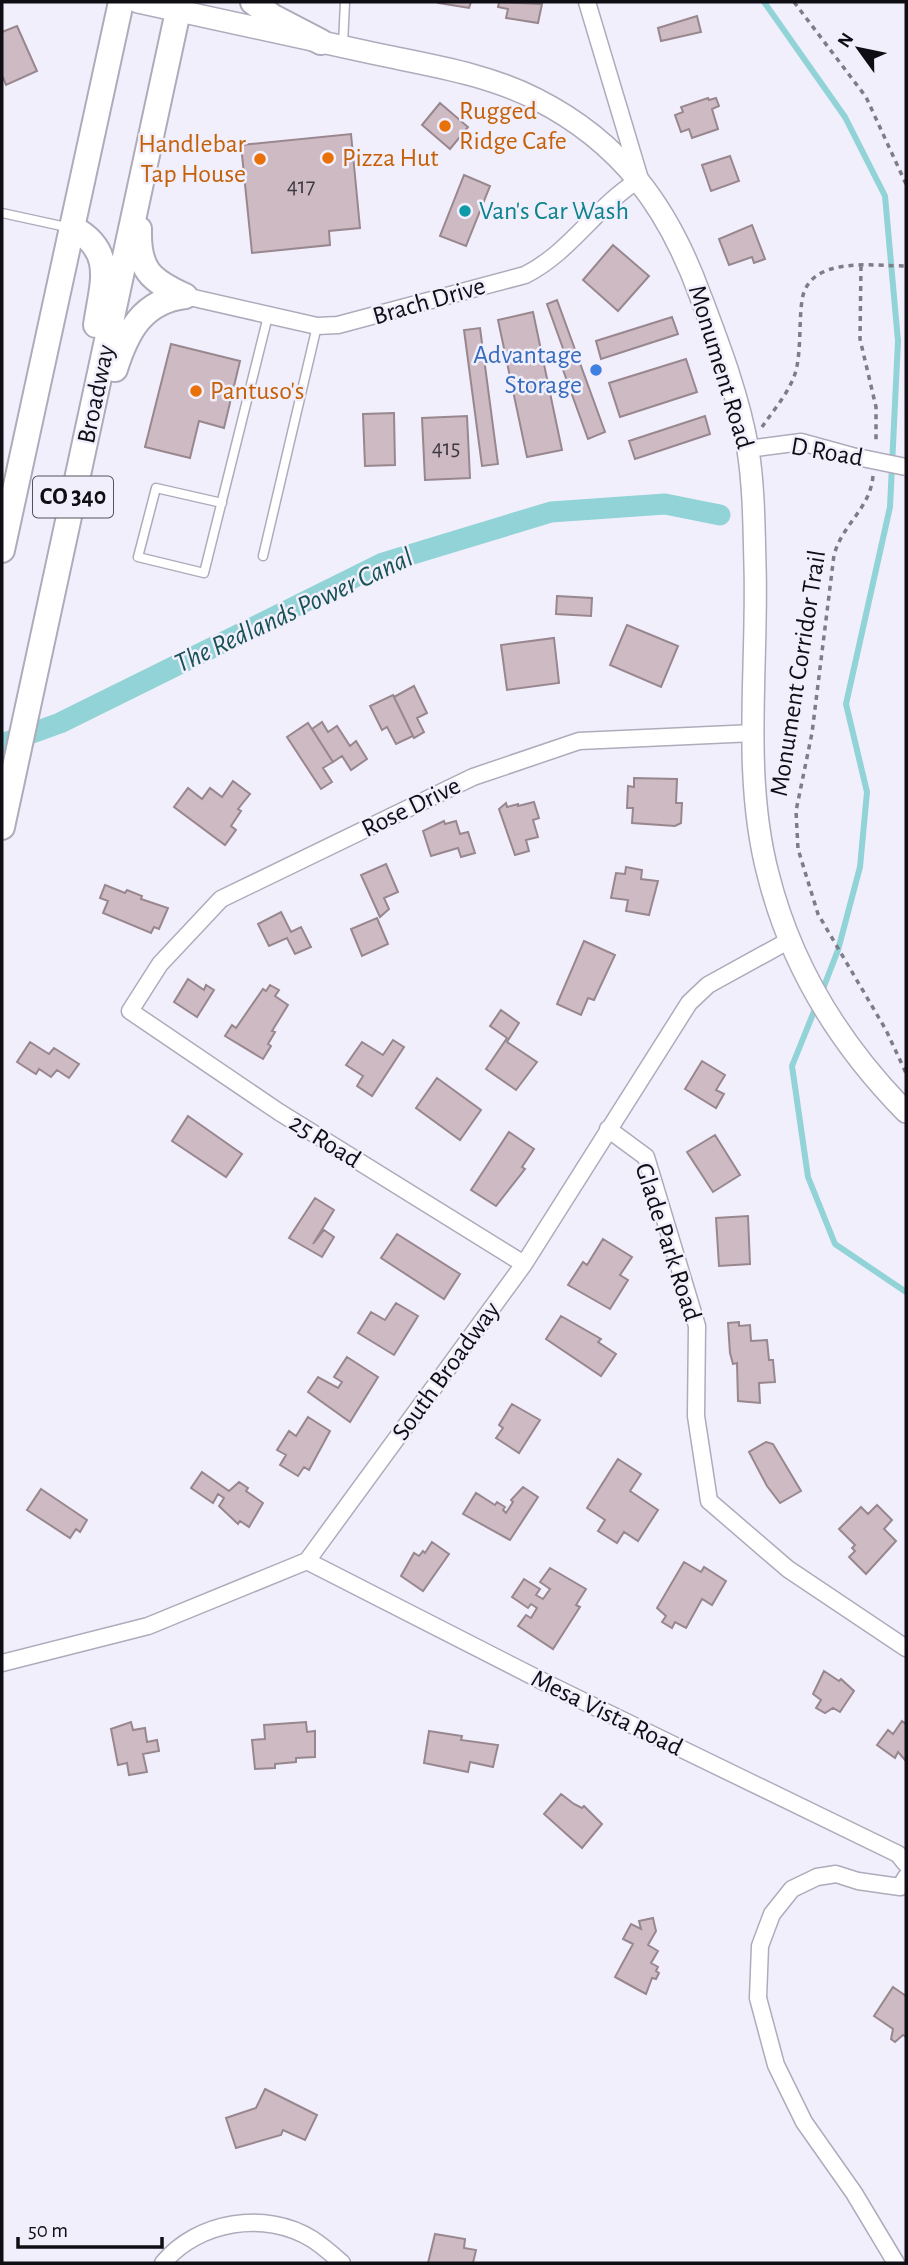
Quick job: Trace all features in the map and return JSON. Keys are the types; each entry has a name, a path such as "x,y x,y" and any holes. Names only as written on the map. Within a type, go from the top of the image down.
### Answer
{"main road":[{"name":"CO 340","path":"2,550 121,2"},
{"name":"Monument Road","path":"138,2 179,6 477,76 511,87 540,101 594,136 640,179 657,202 688,261 725,361 748,449 755,569 754,733 758,812 767,872 788,942 837,1032 872,1076 906,1112"},
{"path":"253,2 273,17 332,44"},
{"name":"Broadway","path":"2,827 179,6"},
{"path":"144,170 139,254 145,269 154,279 186,296"},
{"path":"73,228 95,243 103,264 76,485"},
{"path":"76,485 130,329 159,303 186,296"}],"street":[{"path":"587,2 640,179"},
{"name":"Brach Drive","path":"186,296 317,326 368,319 524,275 559,254 603,206 640,179"},
{"name":"D Road","path":"748,449 768,444 801,442 906,467"},
{"name":"Rose Drive","path":"130,1012 160,964 222,899 473,777 579,740 754,733"},
{"name":"South Broadway","path":"307,1561 524,1264 689,1003 708,985 788,942"},
{"name":"25 Road","path":"130,1012 279,1112 524,1264"},
{"name":"Glade Park Road","path":"608,1129 646,1157 697,1326 696,1416 709,1501 788,1569 906,1648"},
{"path":"2,1663 148,1626 307,1561"},
{"name":"Mesa Vista Road","path":"307,1561 552,1686 898,1854 906,1864"},
{"path":"896,2263 854,2193 804,2122 776,2065 758,1998 760,1946 772,1914 792,1889 817,1877 836,1874 858,1881 900,1887 906,1877"},
{"path":"163,2263 174,2250 214,2228 244,2223 289,2228 313,2239 342,2263"}],"lane":[{"path":"332,44 345,2"},
{"path":"2,213 73,228"},
{"path":"222,503 156,488 138,557 204,573 222,503 268,316"},
{"path":"262,556 317,326"}],"path":[{"path":"794,2 866,97 906,184"},
{"path":"861,266 860,339 876,407 876,449"},
{"path":"772,413 792,382 797,367 802,299 813,280 834,268 906,266"},
{"name":"Monument Corridor Trail","path":"874,472 872,495 840,535 834,555 813,733 796,810 798,849 817,914 865,999 886,1030 906,1073"}],"building":[{"path":"438,2 471,2 469,8 438,3"},
{"path":"499,2 542,4 538,23 506,18 508,9 498,7"},
{"path":"697,16 701,32 661,41 658,28"},
{"path":"17,26 37,71 6,85 2,75 2,32"},
{"path":"716,98 719,106 712,109 718,129 692,138 689,129 681,132 675,115 683,112 681,107"},
{"name":"Rugged Ridge Cafe","path":"440,103 468,127 450,149 422,125"},
{"path":"351,134 360,228 329,231 330,245 252,253 241,145"},
{"path":"730,156 739,181 711,191 702,165"},
{"name":"Van's Car Wash","path":"464,175 490,186 466,246 440,236"},
{"path":"752,225 765,259 754,263 752,257 729,265 719,239"},
{"path":"613,245 649,276 618,311 583,280"},
{"path":"557,300 605,432 588,439 558,356 565,354 547,304"},
{"path":"533,312 562,450 527,457 498,320"},
{"path":"672,317 678,334 601,359 596,341"},
{"path":"480,328 498,464 482,466 464,330"},
{"name":"Pantuso's","path":"171,344 240,361 224,428 199,421 190,458 145,447"},
{"path":"686,359 697,392 620,417 609,383"},
{"path":"394,413 395,465 365,466 363,414"},
{"path":"467,416 470,478 425,480 422,418"},
{"path":"705,416 710,434 635,459 629,441"},
{"path":"557,596 592,598 591,616 556,614"},
{"path":"627,625 678,646 661,687 610,665"},
{"path":"554,638 559,683 507,690 501,645"},
{"path":"414,686 427,713 417,718 424,732 414,738 394,697"},
{"path":"393,695 413,736 396,744 387,727 382,730 370,706"},
{"path":"322,722 328,732 337,726 350,746 356,741 367,759 351,770 342,756 333,762 312,729"},
{"path":"308,723 333,762 323,768 332,782 321,789 287,737"},
{"path":"634,778 677,779 676,803 682,803 681,823 675,826 632,823 633,808 627,808 628,786 634,787"},
{"path":"233,781 250,794 238,809 241,811 231,826 236,830 225,845 174,807 188,788 202,799 210,788 222,797"},
{"path":"534,802 539,818 533,820 538,837 526,840 529,851 515,855 499,809 506,803 507,807"},
{"path":"444,821 445,824 456,821 460,834 468,832 475,853 461,857 458,848 431,856 423,831"},
{"path":"386,864 398,892 384,898 389,909 380,917 361,875"},
{"path":"626,867 642,870 641,879 658,881 649,915 626,911 628,900 611,898 616,873 625,874"},
{"path":"105,885 125,893 127,890 142,896 141,899 168,908 159,929 154,927 151,933 103,913 108,901 100,898"},
{"path":"281,912 291,932 301,927 311,947 295,954 287,938 269,946 258,924"},
{"path":"377,918 388,944 362,956 351,929"},
{"path":"584,941 615,955 594,1000 588,998 581,1015 557,1004"},
{"path":"188,979 204,990 206,985 214,990 197,1017 174,1002"},
{"path":"270,985 279,990 275,996 288,1005 272,1031 275,1032 268,1044 271,1046 263,1059 225,1036 232,1025 236,1028 263,989 266,991"},
{"path":"501,1010 519,1023 507,1042 537,1062 516,1090 486,1069 507,1038 490,1026"},
{"path":"393,1040 404,1047 372,1096 357,1086 363,1076 346,1065 362,1042 383,1055"},
{"path":"30,1042 49,1054 54,1048 79,1064 69,1078 57,1070 51,1077 39,1069 36,1074 17,1062"},
{"path":"702,1061 725,1075 716,1090 724,1094 716,1108 685,1089"},
{"path":"437,1078 481,1110 460,1140 416,1108"},
{"path":"188,1116 242,1154 226,1177 172,1141"},
{"path":"509,1132 534,1149 522,1167 525,1169 496,1206 471,1190"},
{"path":"715,1135 740,1175 713,1192 687,1152"},
{"path":"315,1198 334,1210 313,1244 324,1230 334,1237 322,1257 289,1238"},
{"path":"748,1216 750,1264 719,1266 716,1218"},
{"path":"397,1234 460,1274 444,1299 381,1258"},
{"path":"603,1239 632,1257 620,1275 628,1280 610,1309 568,1285 583,1262 587,1265"},
{"path":"396,1303 418,1316 394,1355 358,1333 371,1312 385,1320"},
{"path":"561,1316 601,1339 598,1342 616,1354 601,1376 546,1339"},
{"path":"739,1322 739,1326 750,1325 751,1341 767,1340 769,1360 773,1360 775,1382 759,1383 760,1403 738,1401 737,1363 733,1364 730,1353 728,1323"},
{"path":"347,1357 378,1377 350,1422 308,1392 318,1377 338,1388 342,1382 334,1377"},
{"path":"512,1404 540,1420 519,1453 496,1438 503,1428 499,1425"},
{"path":"308,1417 330,1431 309,1470 304,1467 298,1476 280,1465 286,1455 277,1450 289,1431 296,1436"},
{"path":"766,1442 773,1444 801,1491 780,1503 767,1486 749,1452"},
{"path":"618,1459 641,1474 630,1491 658,1510 638,1541 624,1532 617,1543 598,1531 605,1520 587,1508"},
{"path":"202,1472 229,1491 239,1482 248,1488 246,1491 263,1503 249,1527 240,1521 238,1524 219,1506 224,1498 218,1494 213,1503 191,1488"},
{"path":"523,1487 538,1497 510,1540 463,1514 476,1493 495,1505 497,1502 505,1507 503,1510 506,1513 513,1502 511,1500"},
{"path":"41,1489 87,1520 80,1532 76,1529 70,1538 27,1510"},
{"path":"877,1505 892,1520 884,1529 896,1541 866,1574 849,1557 855,1551 852,1548 855,1545 839,1529 861,1507 868,1514"},
{"path":"432,1542 449,1554 423,1591 401,1576 414,1553 419,1556 423,1551 425,1553"},
{"path":"684,1562 701,1572 704,1567 726,1581 712,1605 702,1599 686,1628 675,1622 672,1628 662,1622 666,1616 657,1608"},
{"path":"550,1568 586,1589 576,1605 580,1607 553,1649 518,1626 526,1615 531,1618 537,1608 531,1604 528,1608 512,1597 524,1579 540,1589 536,1595 543,1599 550,1589 540,1582"},
{"path":"824,1671 839,1681 841,1679 854,1691 840,1712 833,1708 825,1713 816,1708 821,1700 813,1694"},
{"path":"902,1721 906,1724 906,1761 898,1752 895,1758 877,1745 888,1730 893,1734"},
{"path":"131,1722 133,1730 145,1728 147,1742 157,1740 159,1751 143,1754 147,1772 129,1775 127,1763 118,1765 111,1729"},
{"path":"306,1722 307,1732 315,1731 315,1757 296,1758 296,1762 275,1764 275,1768 255,1769 252,1740 265,1739 264,1725"},
{"path":"429,1731 462,1736 461,1740 498,1745 493,1767 470,1762 468,1772 424,1763"},
{"path":"561,1794 574,1804 582,1808 584,1806 602,1824 582,1848 544,1814"},
{"path":"653,1918 656,1931 648,1945 658,1951 651,1963 658,1967 656,1971 659,1973 656,1979 652,1978 646,1994 615,1977 633,1944 623,1939 631,1924 641,1929 639,1921"},
{"path":"893,1987 906,1996 906,2037 903,2035 895,2042 891,2039 893,2029 874,2016"},
{"path":"265,2089 317,2115 305,2140 283,2130 281,2135 236,2148 226,2118 256,2108"},
{"path":"435,2234 465,2239 464,2248 476,2250 473,2263 428,2263"}],"waterway":[{"path":"764,2 845,117 885,196 898,341 890,507 846,704 867,792 860,867 838,950 821,994"},
{"name":"The Redlands Power Canal","path":"2,744 60,723 383,563 551,512 665,504 720,515"},
{"path":"817,1004 792,1066 808,1177 835,1244 906,1292"}],"place":[{"name":"Rugged Ridge Cafe","path":"445,126"},
{"name":"Pizza Hut","path":"328,158"},
{"name":"Handlebar Tap House","path":"260,159"},
{"name":"Van's Car Wash","path":"465,211"},
{"name":"Advantage Storage","path":"596,370"},
{"name":"Pantuso's","path":"196,391"}]}
